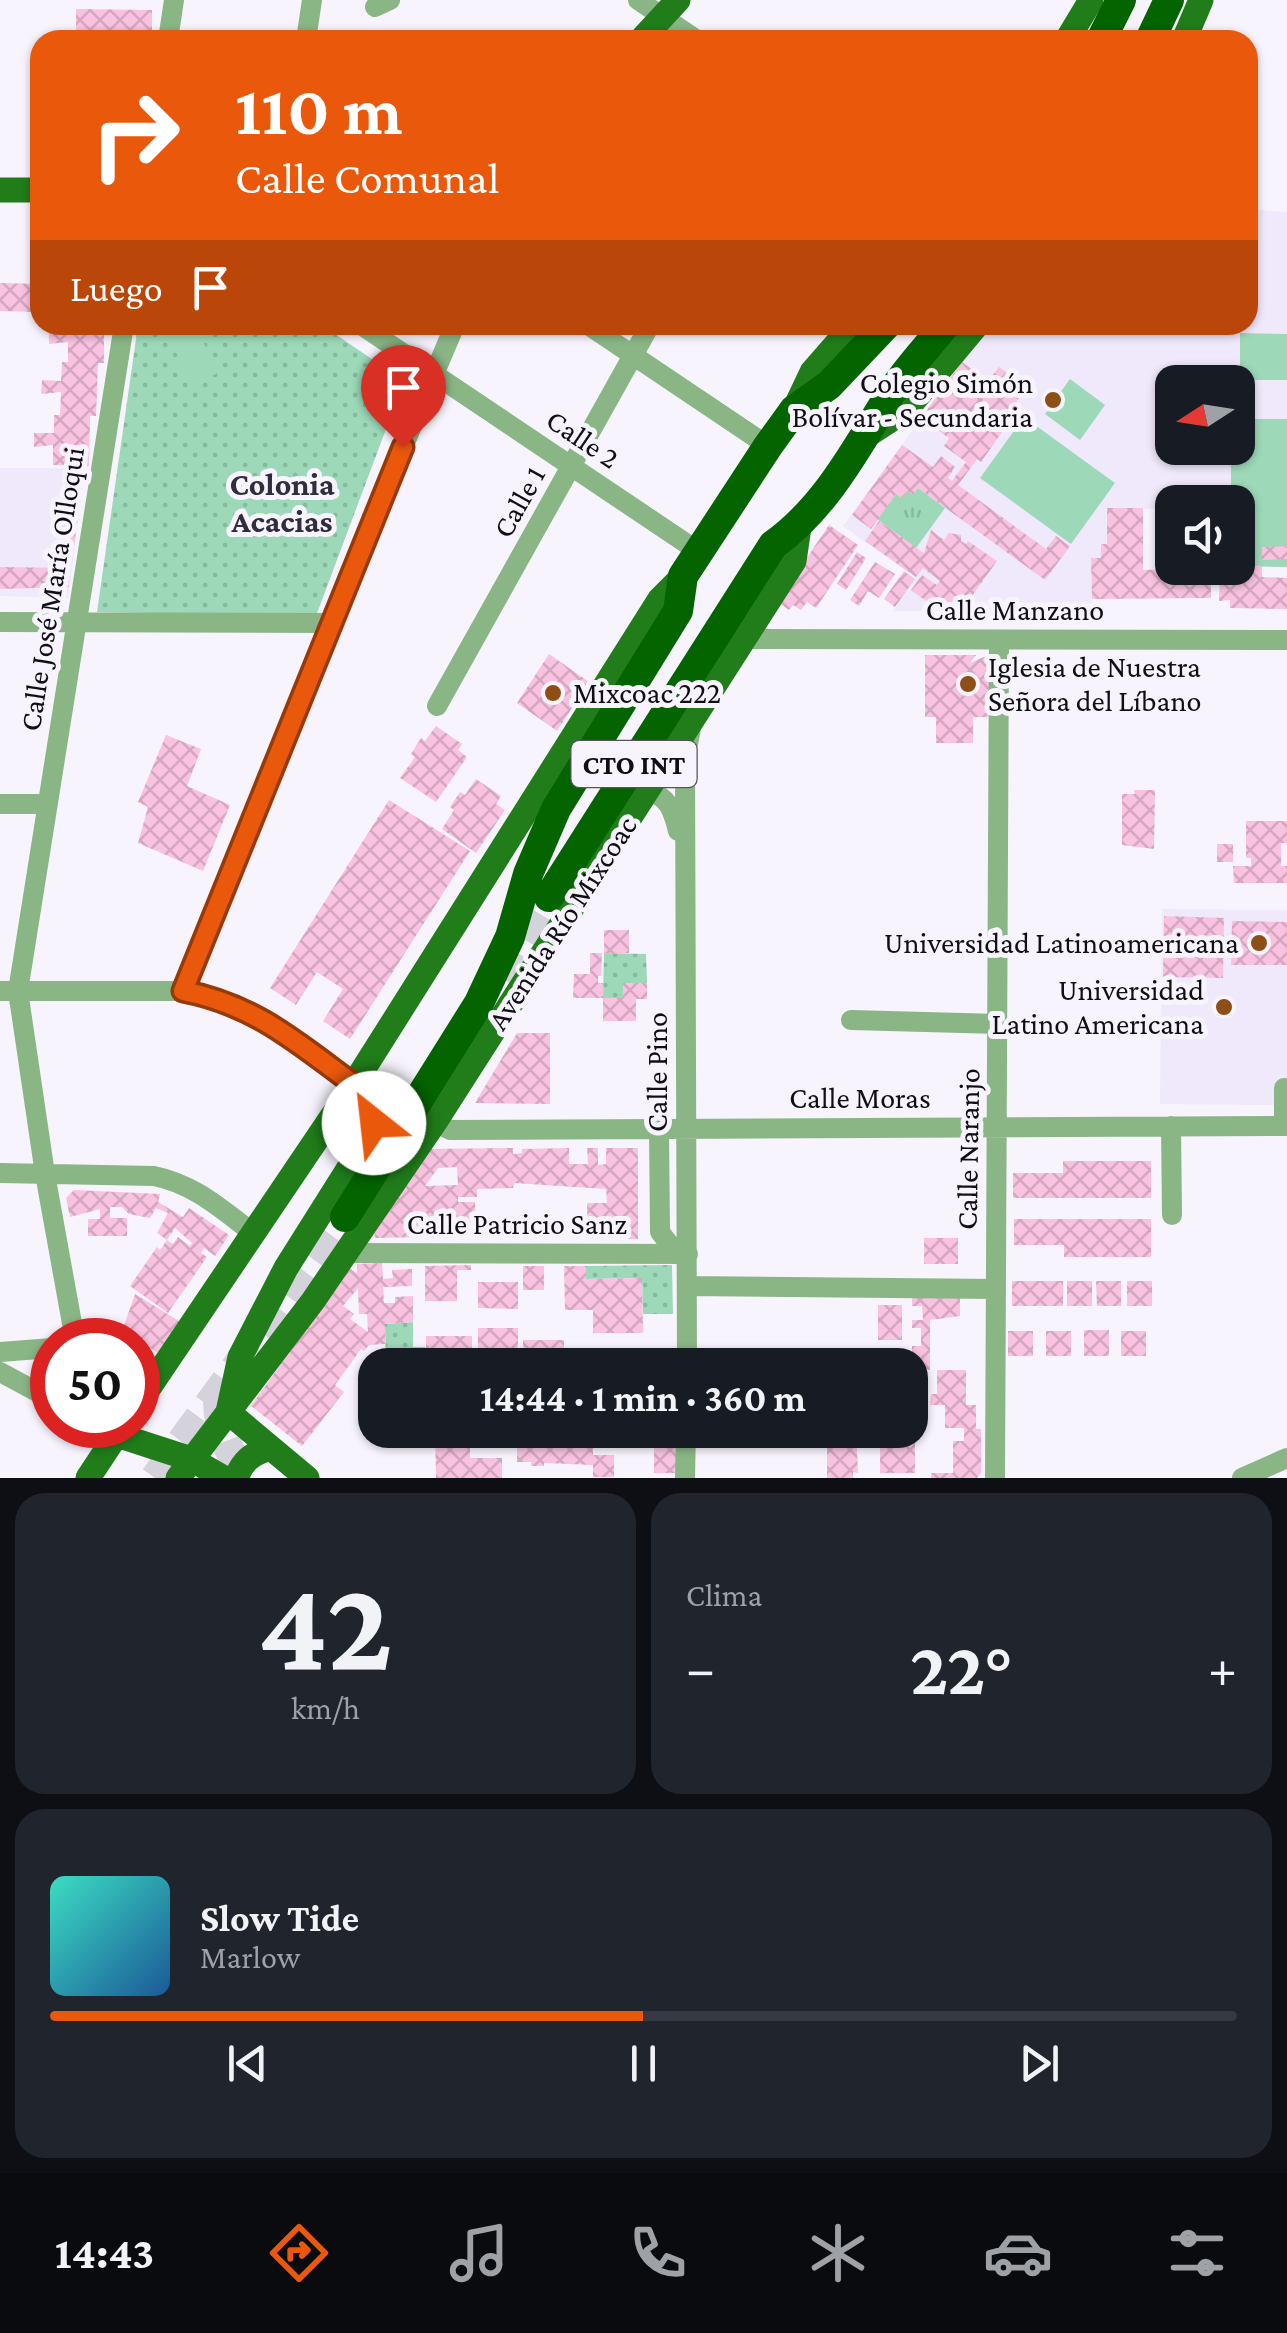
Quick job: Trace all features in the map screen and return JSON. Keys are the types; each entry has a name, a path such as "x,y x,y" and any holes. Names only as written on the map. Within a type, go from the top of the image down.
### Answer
{"highway":[{"path":"1106,30 1122,0"},
{"path":"1155,30 1169,0"},
{"name":"CTO INT","path":"345,1217 479,1003 510,937 528,874 556,809 678,611 691,564 794,410 829,385 876,335"},
{"name":"CTO INT","path":"868,434 888,397 937,335"},
{"name":"Avenida Río Mixcoac","path":"799,527 868,434"},
{"name":"CTO INT","path":"550,897 773,546 799,527"}],"main road":[{"path":"1073,30 1091,0"},
{"path":"1188,30 1202,0"},
{"path":"649,30 670,8"},
{"path":"0,190 30,190"},
{"name":"CTO INT","path":"794,410 812,372 844,335"},
{"name":"Avenida Río Mixcoac","path":"868,434 906,410 969,335"},
{"name":"Avenida Río Mixcoac","path":"184,1469 346,1253 435,1122 794,561 799,527"},
{"name":"CTO INT","path":"160,1364 354,1084 660,599 691,564"},
{"path":"307,1478 228,1412 240,1356 286,1268 372,1130 371,1103 354,1084"},
{"path":"88,1478 103,1448"},
{"path":"148,1448 184,1469 224,1478"},
{"path":"236,1478 241,1465 252,1454 268,1448"}],"street":[{"path":"170,30 174,0"},
{"path":"308,30 312,0"},
{"path":"638,0 670,8 689,30"},
{"name":"Calle José María Olloqui","path":"69,1318 9,991 47,804 122,335"},
{"name":"Calle 2","path":"375,335 572,468 691,564"},
{"path":"183,991 451,335"},
{"path":"602,335 768,446"},
{"name":"Calle 1","path":"438,706 644,335"},
{"path":"0,622 330,623"},
{"name":"Calle Manzano","path":"744,638 1287,640"},
{"name":"Calle Naranjo","path":"995,1478 998,640"},
{"name":"Calle Pino","path":"687,1348 688,1286 682,1254 687,1129 684,760 692,719"},
{"name":"Calle Pino","path":"646,791 656,793 671,806 685,857"},
{"path":"0,804 47,804"},
{"path":"9,991 183,991 238,1006 273,1024 354,1084"},
{"path":"851,1020 999,1024"},
{"path":"1284,1088 1285,1126"},
{"name":"Calle Moras","path":"435,1122 450,1130 1285,1126"},
{"path":"1171,1126 1172,1215"},
{"name":"Calle Pino","path":"660,1129 660,1232 682,1254"},
{"path":"0,1173 154,1176 177,1181 197,1191 253,1233"},
{"name":"Calle Patricio Sanz","path":"346,1253 682,1254"},
{"path":"688,1286 996,1290"},
{"path":"0,1352 30,1350"},
{"path":"0,1372 30,1388"},
{"path":"686,1448 686,1478"},
{"path":"1242,1478 1284,1464"}],"shaded area":[{"name":"Colegio Simón Bolívar - Secundaria","path":"1258,210 1287,212 1287,567 1255,566 1255,485 1155,485 1155,509 1108,508 1107,544 1101,558 1091,559 1092,610 893,611 916,578 843,526 985,335 1258,335"},
{"path":"0,468 85,468 68,598 0,596"},
{"name":"Universidad Latino Americana","path":"1162,909 1287,910 1287,1105 1160,1104"}],"green space":[{"path":"1287,334 1287,380 1255,380 1255,365 1240,365 1240,335"},
{"path":"137,335 337,335 404,381 316,616 97,612"},
{"path":"170,335 201,335 216,374 189,385"},
{"path":"1070,379 1105,405 1080,440 1045,414"},
{"path":"1024,417 1115,483 1071,544 980,478"},
{"path":"1255,419 1287,419 1287,567 1255,566 1255,485 1231,485 1231,465 1255,465"},
{"path":"918,488 945,508 916,548 877,519 896,494 902,498"},
{"path":"604,953 646,954 647,983 624,983 623,998 603,998"},
{"path":"672,1265 673,1314 643,1314 642,1278 586,1279 586,1266"},
{"path":"413,1322 413,1347 425,1348 386,1348 385,1324"}],"building":[{"path":"76,9 152,10 152,30 76,30"},
{"path":"0,283 30,284 30,312 0,311"},
{"path":"49,335 104,335 104,363 98,363 96,416 90,416 89,466 53,465 53,445 34,447 34,433 54,433 54,415 60,415 61,392 41,394 42,380 61,381 62,362 68,362 68,342 49,344"},
{"path":"962,362 988,381 999,367 1027,387 1016,402 1021,405 981,462 977,459 958,485 1046,549 1056,536 1070,546 1045,580 918,488 913,495 908,491 902,498 896,494 871,529 852,515 902,445 933,467 941,456 955,467 948,478 952,481 966,462 944,446 949,438 921,418"},
{"path":"66,492 81,494 73,554 59,552"},
{"path":"1107,508 1143,508 1143,570 1155,570 1155,585 1211,585 1211,598 1092,599 1091,558 1101,558 1101,544 1107,544"},
{"path":"879,521 924,553 931,530 944,540 949,533 961,535 961,541 968,541 997,561 962,610 940,611 911,590 922,575 937,585 940,581 923,568 916,577 865,541"},
{"path":"829,525 858,545 816,608 807,602 801,610 793,605 789,610 777,602"},
{"path":"1287,546 1287,559 1262,560 1262,547"},
{"path":"857,552 866,558 846,590 837,584"},
{"path":"875,562 895,574 879,598 868,591 859,606 850,600"},
{"path":"1255,566 1262,566 1262,577 1287,578 1287,609 1230,608 1230,600 1219,601 1219,585 1255,585"},
{"path":"0,567 69,568 69,587 0,589"},
{"path":"904,571 915,579 895,607 884,599"},
{"path":"993,653 988,717 973,717 973,743 936,743 936,717 925,717 925,655 976,655 970,663"},
{"name":"Mixcoac 222","path":"549,654 589,682 557,731 517,703"},
{"path":"436,726 462,744 458,750 467,757 436,802 400,778 415,757 411,754 421,738 425,741"},
{"path":"166,735 201,749 187,786 230,805 203,871 138,843 148,807 138,802"},
{"path":"476,779 501,796 496,804 505,810 476,853 442,829 460,792 465,795"},
{"path":"1134,790 1155,790 1154,849 1122,845 1122,794 1135,794"},
{"path":"389,800 470,851 350,1039 323,1021 343,989 317,972 296,1005 270,988"},
{"path":"1246,821 1287,821 1287,843 1281,843 1281,866 1287,866 1287,883 1234,883 1233,866 1251,866 1251,858 1246,858"},
{"path":"1217,844 1233,844 1233,862 1217,862"},
{"path":"1164,916 1224,918 1223,978 1163,977"},
{"name":"Universidad Latinoamericana","path":"1232,921 1287,922 1287,965 1231,965"},
{"path":"604,930 629,930 629,953 604,953"},
{"path":"590,953 602,953 598,983 603,983 603,998 573,998 574,974 590,974"},
{"path":"623,983 647,983 647,999 636,999 636,1021 603,1021 603,998 623,998"},
{"path":"517,1033 550,1033 550,1104 475,1103"},
{"path":"513,1148 513,1154 522,1153 522,1149 569,1148 569,1164 588,1164 587,1148 598,1148 598,1165 606,1164 606,1148 638,1148 638,1239 588,1239 587,1203 607,1203 606,1189 514,1183 513,1188 477,1189 477,1197 458,1197 458,1202 475,1202 476,1229 471,1229 471,1234 449,1236 440,1234 440,1223 421,1223 421,1237 375,1238 374,1230 428,1149","holes":["457,1167 458,1185 425,1186 438,1168"]},
{"path":"1063,1161 1151,1161 1151,1198 1013,1198 1013,1173 1063,1173"},
{"path":"74,1190 160,1194 158,1202 183,1217 189,1208 229,1235 215,1256 204,1248 201,1253 207,1257 168,1313 130,1286 157,1247 160,1250 167,1240 157,1233 168,1213 156,1208 150,1218 129,1214 122,1207 110,1207 110,1218 127,1218 127,1236 88,1236 88,1219 100,1219 100,1209 70,1217 66,1198","holes":["175,1228 192,1243 190,1246 178,1237 173,1244 167,1240"]},
{"path":"1014,1219 1151,1219 1151,1257 1064,1257 1064,1245 1014,1245"},
{"path":"924,1238 958,1238 958,1264 924,1264"},
{"path":"382,1263 383,1279 393,1278 392,1270 412,1269 412,1286 383,1287 384,1303 395,1303 395,1297 413,1296 413,1322 385,1324 385,1344 358,1348 335,1385 344,1392 302,1446 251,1406 349,1268 357,1273 357,1264","holes":["358,1288 359,1314 367,1314 368,1332 350,1319 354,1314 343,1306"]},
{"path":"471,1265 471,1270 457,1270 457,1301 425,1301 425,1266"},
{"path":"523,1266 544,1266 544,1290 523,1290"},
{"path":"564,1266 586,1266 586,1279 642,1278 643,1333 593,1333 593,1310 565,1310"},
{"path":"1012,1281 1063,1281 1063,1306 1012,1306"},
{"path":"1067,1281 1092,1281 1092,1306 1067,1306"},
{"path":"1096,1281 1121,1281 1121,1306 1097,1306"},
{"path":"1127,1281 1152,1281 1152,1306 1127,1306"},
{"path":"478,1282 518,1282 518,1309 478,1308"},
{"path":"135,1294 179,1321 160,1350 160,1318 127,1318"},
{"path":"912,1298 960,1298 960,1316 930,1320 930,1370 928,1348 912,1348 921,1346 921,1328 912,1328 912,1320 923,1320 922,1306 912,1306"},
{"path":"878,1305 902,1305 902,1340 878,1340"},
{"path":"478,1328 518,1328 518,1348 478,1348"},
{"path":"1084,1330 1109,1330 1109,1356 1084,1356"},
{"path":"1008,1331 1033,1331 1033,1356 1008,1356"},
{"path":"1046,1331 1071,1331 1071,1356 1046,1356"},
{"path":"1121,1331 1146,1331 1146,1356 1121,1356"},
{"path":"426,1336 472,1336 472,1348 426,1348"},
{"path":"523,1340 564,1340 564,1348 523,1348"},
{"path":"937,1370 966,1370 966,1405 976,1405 976,1429 981,1429 981,1473 977,1478 931,1478 931,1473 953,1473 953,1441 964,1441 964,1428 945,1428 945,1405 930,1405 931,1394 937,1394"},
{"path":"435,1448 470,1448 470,1458 502,1458 502,1478 436,1478"},
{"path":"517,1448 593,1448 593,1455 614,1455 614,1477 593,1477 593,1465 531,1466 531,1462 517,1462"},
{"path":"654,1448 676,1448 676,1473 654,1473"},
{"path":"827,1448 857,1448 858,1473 853,1472 853,1478 827,1478"},
{"path":"880,1448 915,1448 915,1473 880,1473"}],"tunnel":[{"path":"501,978 549,897"},
{"path":"155,1478 360,1198"},
{"path":"218,1397 225,1440 247,1478"}],"place":[{"name":"Colegio Simón Bolívar - Secundaria","path":"1053,400"},
{"name":"Iglesia de Nuestra Señora del Líbano","path":"968,684"},
{"name":"Mixcoac 222","path":"553,693"},
{"name":"Universidad Latinoamericana","path":"1259,943"},
{"name":"Universidad Latino Americana","path":"1224,1007"}],"district":[{"name":"Colonia Acacias","path":"282,502"}],"route":[{"path":"374,1123 371,1103 360,1089 273,1024 238,1006 183,991 403,447"}]}
